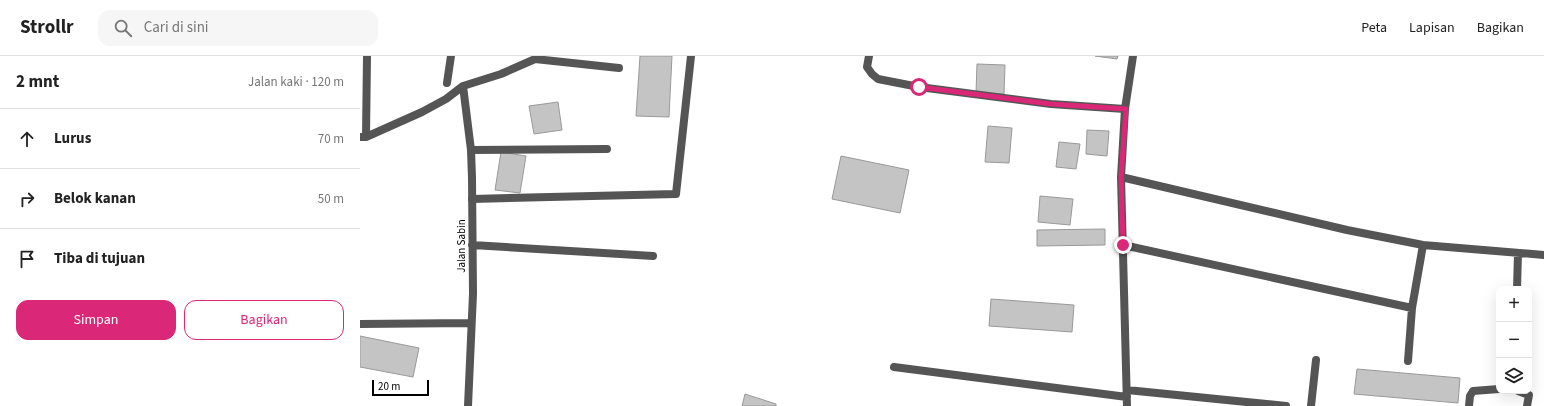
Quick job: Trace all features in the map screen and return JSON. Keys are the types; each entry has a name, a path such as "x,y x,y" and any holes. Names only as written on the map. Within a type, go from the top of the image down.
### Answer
{"street":[{"path":"367,56 363,66 363,137 422,112 446,99 463,86 501,74 536,58 619,68"},
{"path":"447,83 451,56"},
{"path":"472,199 676,194 691,56"},
{"path":"869,56 867,67 878,79 970,95 1051,104 1126,109"},
{"path":"1127,406 1121,177 1126,109 1133,56"},
{"name":"Jalan Sabin","path":"463,86 471,150 472,199 471,323 468,406"},
{"path":"471,150 607,149"},
{"path":"1121,177 1346,230 1423,245 1544,255"},
{"path":"472,245 653,256"},
{"path":"1123,245 1412,308"},
{"path":"1408,361 1412,308 1423,245"},
{"path":"1517,286 1518,253"},
{"path":"360,324 471,323"},
{"path":"1311,406 1316,360"},
{"path":"894,367 1127,393 1286,406"},
{"path":"1469,406 1472,390 1496,390"},
{"path":"1526,394 1529,395 1527,406"}],"building":[{"path":"640,56 672,56 669,117 636,116"},
{"path":"1095,56 1118,56 1117,59"},
{"path":"977,64 1005,65 1004,94 976,93"},
{"path":"558,102 562,130 534,134 529,106"},
{"path":"988,126 1012,128 1009,163 985,162"},
{"path":"1087,130 1109,131 1107,156 1086,154"},
{"path":"1059,142 1080,144 1076,169 1056,167"},
{"path":"501,152 526,156 520,193 495,190"},
{"path":"841,156 909,170 900,213 832,199"},
{"path":"1040,196 1073,199 1070,225 1038,222"},
{"path":"1105,229 1105,245 1037,246 1037,230"},
{"path":"991,299 1074,305 1072,332 989,326"},
{"path":"360,336 419,348 413,377 360,367"},
{"path":"1357,369 1460,378 1458,403 1354,394"},
{"path":"745,394 776,404 776,406 742,406"}],"route":[{"path":"919,87 970,95 1051,104 1126,109 1121,177 1123,245"}]}
